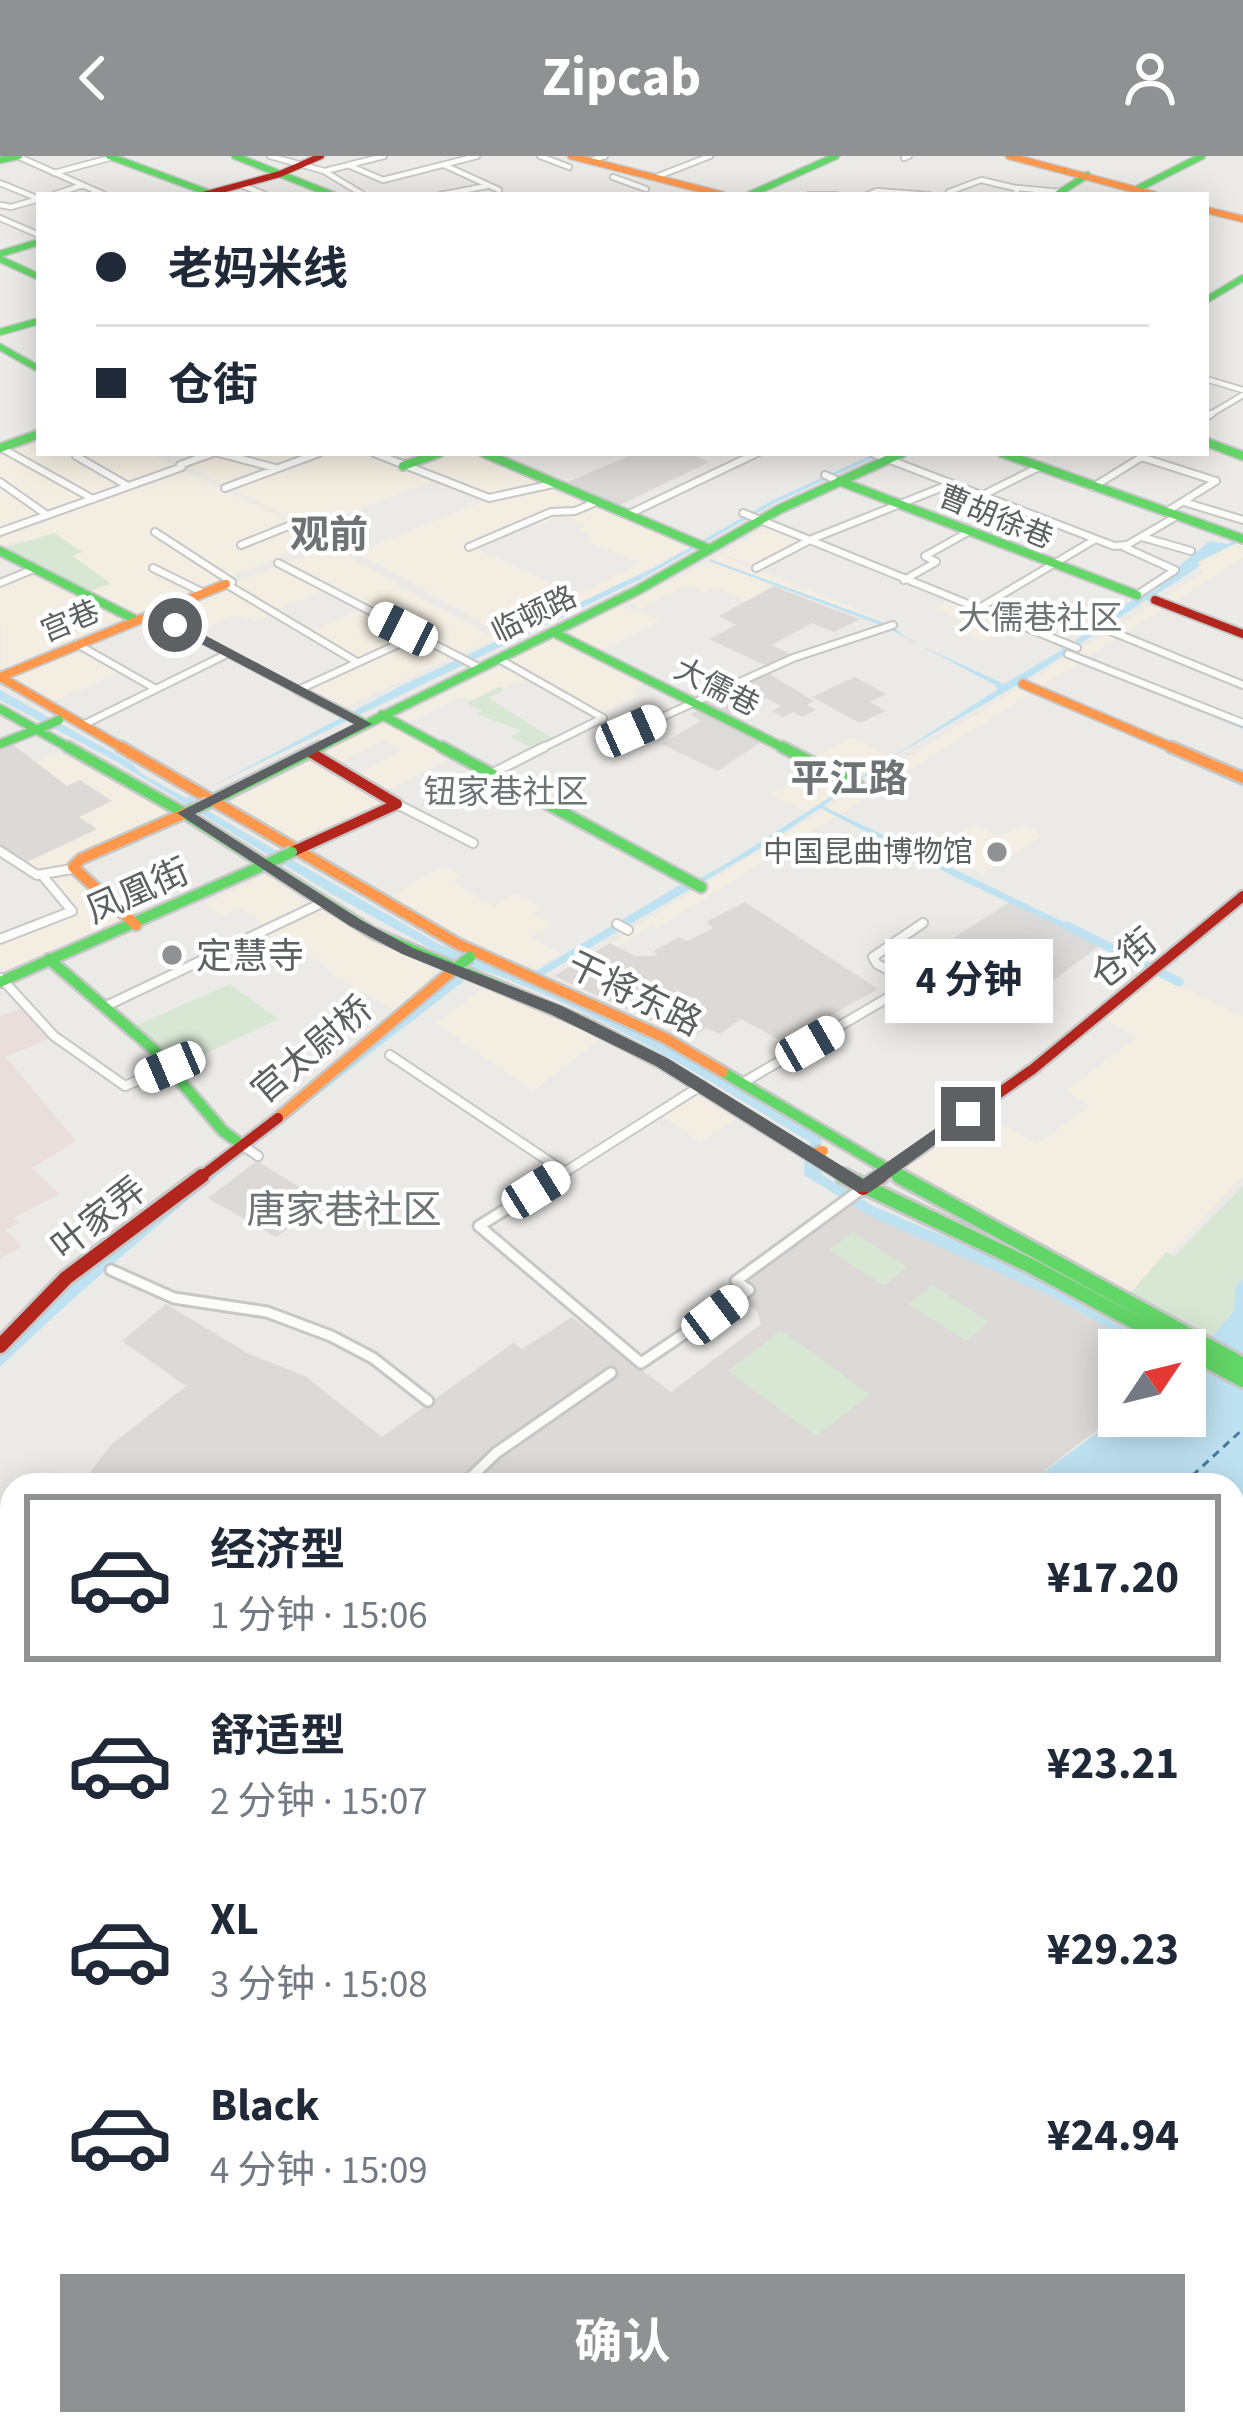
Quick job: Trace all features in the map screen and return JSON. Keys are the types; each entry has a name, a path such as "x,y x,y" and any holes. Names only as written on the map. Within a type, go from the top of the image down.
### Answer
{"main road":[{"path":"0,160 18,156"},
{"path":"113,156 204,192"},
{"path":"235,156 296,169 329,192"},
{"path":"216,192 296,169 321,156"},
{"path":"759,192 838,156"},
{"path":"1010,156 1143,192"},
{"path":"1136,190 1202,156"},
{"path":"570,162 597,160 629,173 712,192"},
{"path":"1063,192 1088,176"},
{"path":"1209,211 1243,219"},
{"path":"0,256 36,239"},
{"path":"0,256 36,275"},
{"path":"1209,298 1243,278"},
{"path":"0,329 36,319"},
{"path":"0,347 36,367"},
{"path":"2,450 36,437"},
{"path":"1209,443 1243,455"},
{"path":"403,466 431,456"},
{"path":"491,456 701,546"},
{"name":"临顿路","path":"73,869 81,859 187,812 206,797 310,752 355,719 382,716 553,632 750,516 876,456"},
{"path":"1010,456 1240,538"},
{"name":"曹胡徐巷","path":"832,478 1137,595"},
{"path":"0,550 136,620"},
{"name":"宫巷","path":"0,677 229,583"},
{"path":"1155,600 1243,634"},
{"name":"大儒巷","path":"553,632 857,784"},
{"name":"干将东路","path":"0,677 472,955 606,1008 744,1082 1243,1380"},
{"path":"1016,685 1243,778"},
{"path":"298,690 355,719"},
{"name":"干将东路","path":"0,709 187,812 373,933 585,1023 703,1085 811,1152 860,1190 1243,1365"},
{"path":"382,716 698,885"},
{"path":"0,744 63,718"},
{"path":"310,752 397,804"},
{"name":"凤凰街","path":"1,980 397,804"},
{"path":"73,869 134,923"},
{"name":"仓街","path":"860,1190 1033,1069 1243,896"},
{"name":"官太尉桥","path":"249,1150 472,955"},
{"path":"50,959 170,1067 223,1131 249,1150"},
{"path":"811,1152 834,1143 833,1136"},
{"name":"叶家弄","path":"0,1346 66,1278 249,1150"}],"street":[{"path":"18,156 98,192"},
{"path":"54,173 113,156"},
{"path":"273,156 296,169 324,171 384,156"},
{"path":"348,165 383,180 477,156"},
{"path":"540,156 570,162"},
{"path":"656,176 710,156"},
{"path":"444,165 499,190"},
{"path":"324,171 358,192"},
{"path":"613,177 644,192"},
{"path":"953,192 981,180 1015,192"},
{"path":"0,183 36,198"},
{"path":"62,192 83,185"},
{"path":"241,185 258,192"},
{"path":"456,192 488,186"},
{"path":"874,192 917,192"},
{"path":"0,205 36,200"},
{"path":"0,218 36,236"},
{"path":"1209,380 1243,393"},
{"path":"1209,415 1243,393"},
{"path":"2,450 93,499"},
{"path":"76,456 128,486"},
{"path":"0,532 208,456"},
{"path":"224,456 236,461 255,458 277,469"},
{"path":"225,488 311,456"},
{"path":"381,456 489,498 507,498 553,484"},
{"path":"627,515 751,456"},
{"path":"880,456 1175,570 1137,595"},
{"path":"1093,487 1143,456"},
{"path":"1124,547 1216,482 1148,456"},
{"path":"979,497 1040,467"},
{"path":"0,482 47,515"},
{"path":"756,568 812,539 948,484"},
{"path":"469,547 551,512 575,511 596,502"},
{"path":"1184,502 1243,520"},
{"path":"750,516 1243,723"},
{"path":"242,545 296,523"},
{"path":"154,532 292,625 357,662"},
{"path":"904,580 936,562 925,556 968,532"},
{"path":"1142,537 1191,551"},
{"path":"976,610 1094,540"},
{"path":"278,563 476,666"},
{"path":"153,568 204,593"},
{"path":"0,583 34,569"},
{"path":"152,613 298,690 416,636"},
{"path":"631,731 800,656 891,626"},
{"path":"1108,630 1243,685"},
{"path":"77,644 156,689"},
{"path":"83,725 229,653"},
{"path":"493,773 603,718 499,658"},
{"path":"397,804 473,843"},
{"path":"0,939 73,911 42,875 3,856"},
{"path":"42,875 73,869"},
{"path":"104,1006 324,902"},
{"path":"744,1082 913,983 873,957 922,923"},
{"path":"1,980 54,1036 125,1086 170,1067"},
{"path":"390,1055 565,1172"},
{"path":"703,1085 479,1226 641,1363 749,1290 736,1281 860,1190"},
{"path":"111,1270 174,1298 267,1312 332,1336 373,1358 428,1401"},
{"path":"475,1473 496,1453 611,1373"}],"shaded area":[{"path":"36,444 36,456 156,456 176,467 0,530 0,456"},
{"path":"210,456 372,456 433,481 309,528 185,465"},
{"path":"438,456 486,456 544,483 490,497 410,467"},
{"path":"629,456 695,456 709,462 618,506 565,483"},
{"path":"184,470 313,534 317,542 138,613 82,593 27,540 0,546 0,535"},
{"path":"550,486 689,548 508,638 357,552 489,499","holes":["562,515 585,526 579,529 591,536 584,540 640,563 575,595 473,547"]},
{"path":"768,526 807,540 757,567 722,553"},
{"path":"1243,541 1243,558 839,815 657,928 652,925 618,947 610,943 1203,573 1197,563 1211,552"},
{"path":"331,546 497,639 459,655 284,564"},
{"path":"718,555 889,623 854,615 761,579 774,586 747,601 716,588 705,593 687,586 642,609 630,602 709,561 745,575 710,559"},
{"path":"278,566 324,591 274,610 229,585"},
{"path":"33,575 118,619 1,670 0,585"},
{"path":"774,586 860,619 834,632 812,623 772,645 794,656 769,667 709,639 736,625 719,616"},
{"path":"227,587 274,615 256,621 235,615 192,633 158,614"},
{"path":"949,602 1018,631 983,641 951,627 960,621 934,608"},
{"path":"619,605 661,620 600,651 567,635"},
{"path":"362,610 412,637 357,660 309,631"},
{"path":"414,638 452,657 340,711 303,690"},
{"path":"556,638 647,683 632,691 639,695 601,714 506,662"},
{"path":"74,648 119,672 52,703 7,677"},
{"path":"499,667 528,679 471,701 461,696 405,724 395,719"},
{"path":"766,672 814,701 807,705 816,710 802,717 793,712 783,717 772,711 781,706 767,698 727,716 700,702"},
{"path":"855,677 886,694 870,702 886,711 860,723 812,697"},
{"path":"700,710 762,741 718,771 661,744 701,721 690,714"},
{"path":"380,723 453,757 386,791 359,774 401,750 383,740 339,763 322,753"},
{"path":"853,737 888,756 851,780 811,758"},
{"path":"12,744 67,786 80,780 112,801 79,817 97,829 25,863 0,848 0,750"},
{"path":"59,752 167,814 68,861 62,869 39,874 25,863 96,830 78,817 67,786 32,764"},
{"path":"311,758 389,803 300,844 231,804 237,796"},
{"path":"815,769 849,786 808,812 769,795"},
{"path":"974,825 999,837 1022,825 1043,835 983,874 943,856 967,838 960,834"},
{"path":"443,866 462,876 453,883 494,906 515,894 541,908 533,914 552,924 531,937 560,954 534,969 464,941 389,897"},
{"path":"68,873 119,915 120,921 0,972 0,941 76,912 47,878"},
{"path":"264,876 274,878 307,904 264,925 240,907 222,916 205,903"},
{"path":"1013,900 1102,944 1046,986 953,938"},
{"path":"745,902 878,989 783,1042 741,1019 720,1034 706,1028 690,1038 554,976 610,943 635,956 658,956 654,951 679,937 687,941 713,928 706,922"},
{"path":"319,907 436,971 428,978 432,981 397,1012 337,978 318,959 312,960 302,950 295,953 267,932"},
{"path":"1158,974 1243,1016 1243,1177 1127,1297 1031,1246 901,1165 978,1111 1037,1144 1089,1106 1066,1091 1137,1036 1102,1018"},
{"path":"484,988 599,1040 533,1091 436,1023"},
{"path":"22,1008 53,1037 6,1057 76,1141 32,1168 59,1194 14,1218 18,1223 6,1230 22,1246 0,1259 0,1016"},
{"path":"697,1091 741,1116 700,1142 663,1116"},
{"path":"257,1161 325,1203 276,1237 208,1198"},
{"path":"849,1203 1051,1296 1109,1329 1098,1329 1098,1430 1041,1473 89,1473 111,1445 186,1386 122,1341 166,1304 249,1354 305,1376 382,1437 513,1343 522,1349 572,1317 671,1392 761,1324 757,1311 741,1301 752,1291 741,1283"}],"green space":[{"path":"54,533 82,552 73,556 111,584 82,593 4,548"},
{"path":"499,687 504,690 488,698 552,738 532,749 511,737 521,731 478,714 482,711 467,703"},
{"path":"230,984 278,1019 180,1066 137,1025"},
{"path":"1243,1186 1243,1279 1236,1287 1233,1312 1210,1341 1206,1329 1187,1329 1127,1297 1166,1252 1174,1256"},
{"path":"853,1232 907,1267 884,1286 829,1250"},
{"path":"932,1285 989,1322 966,1341 909,1304"},
{"path":"781,1330 870,1395 816,1436 728,1371"}],"water":[{"path":"877,456 777,502 641,579 212,786 403,685 654,568 773,500"},
{"path":"1243,535 1243,540 1198,562 1200,566 1151,598 1243,634 1243,639 1146,600 1065,654 1243,729 1062,656 1021,683 1243,781 1243,787 1019,684 894,756 823,806 1078,929 1059,926 820,808 761,848 531,982 686,1056 805,1126 821,1137 821,1174 873,1206 1003,1261 1126,1329 1109,1329 1051,1296 874,1218 804,1175 805,1148 811,1143 610,1026 479,969 175,1211 0,1367 0,1349 73,1279 464,967 330,893 112,759 0,700 0,690 186,798 194,795 193,801 218,817 439,944 523,979 685,882 692,883 729,862 998,689 920,645 1004,684 1062,650 1061,645 1069,646 1117,608 1159,588 1158,583 1210,541 1228,544"},
{"path":"709,561 893,626 907,638 886,627"},
{"path":"1243,1279 1243,1473 1042,1473 1098,1432 1098,1437 1206,1437 1206,1344 1233,1312 1236,1287"}],"waterway":[{"path":"1067,926 1179,982"}],"ferry route":[{"path":"1195,1473 1243,1429"}],"traffic: fast":[{"path":"0,160 19,156"},
{"path":"109,156 206,192"},
{"path":"235,156 325,192"},
{"path":"756,192 836,156"},
{"path":"1137,189 1202,156"},
{"path":"1061,192 1087,175"},
{"path":"0,254 36,243"},
{"path":"0,259 36,276"},
{"path":"1209,298 1243,278"},
{"path":"0,332 36,322"},
{"path":"0,347 36,367"},
{"path":"0,448 36,435"},
{"path":"1209,443 1243,456"},
{"path":"403,466 431,456"},
{"path":"491,456 709,549"},
{"path":"208,803 638,590 780,509 895,456"},
{"path":"1010,456 1243,539"},
{"path":"839,481 1137,595"},
{"path":"0,551 136,620"},
{"path":"553,632 859,786"},
{"path":"298,690 365,724"},
{"path":"0,709 184,813 373,933 585,1023 662,1063 863,1188 1031,1266 1243,1380"},
{"path":"382,715 701,887"},
{"path":"43,727 59,720"},
{"path":"0,744 43,727"},
{"path":"190,811 208,803"},
{"path":"271,862 292,852"},
{"path":"0,982 271,862"},
{"path":"457,967 470,957"},
{"path":"49,959 152,1048 223,1131 242,1145"},
{"path":"723,1072 1007,1239 1243,1365"}],"traffic: slow":[{"path":"571,156 711,192"},
{"path":"1009,156 1144,192"},
{"path":"1209,211 1243,219"},
{"path":"0,677 226,584"},
{"path":"0,677 458,944 665,1038 723,1072"},
{"path":"1023,684 1243,778"},
{"path":"136,925 73,867 81,859 190,811"},
{"path":"278,1118 457,967"},
{"path":"810,1155 823,1151"}],"traffic: jam":[{"path":"214,192 280,174 321,156"},
{"path":"1155,600 1243,634"},
{"path":"292,852 397,804 310,752"},
{"path":"863,1188 1033,1069 1243,896"},
{"path":"0,1346 66,1278 278,1118"}],"place":[{"name":"中国昆曲博物馆","path":"997,852"},
{"name":"定慧寺","path":"172,955"}],"district":[{"name":"观前","path":"329,534"},
{"name":"大儒巷社区","path":"1040,617"},
{"name":"平江路","path":"849,778"},
{"name":"钮家巷社区","path":"506,791"},
{"name":"唐家巷社区","path":"344,1209"}],"route":[{"path":"175,625 365,724 184,813 356,923 407,951 585,1023 662,1063 863,1188 968,1114"}]}
